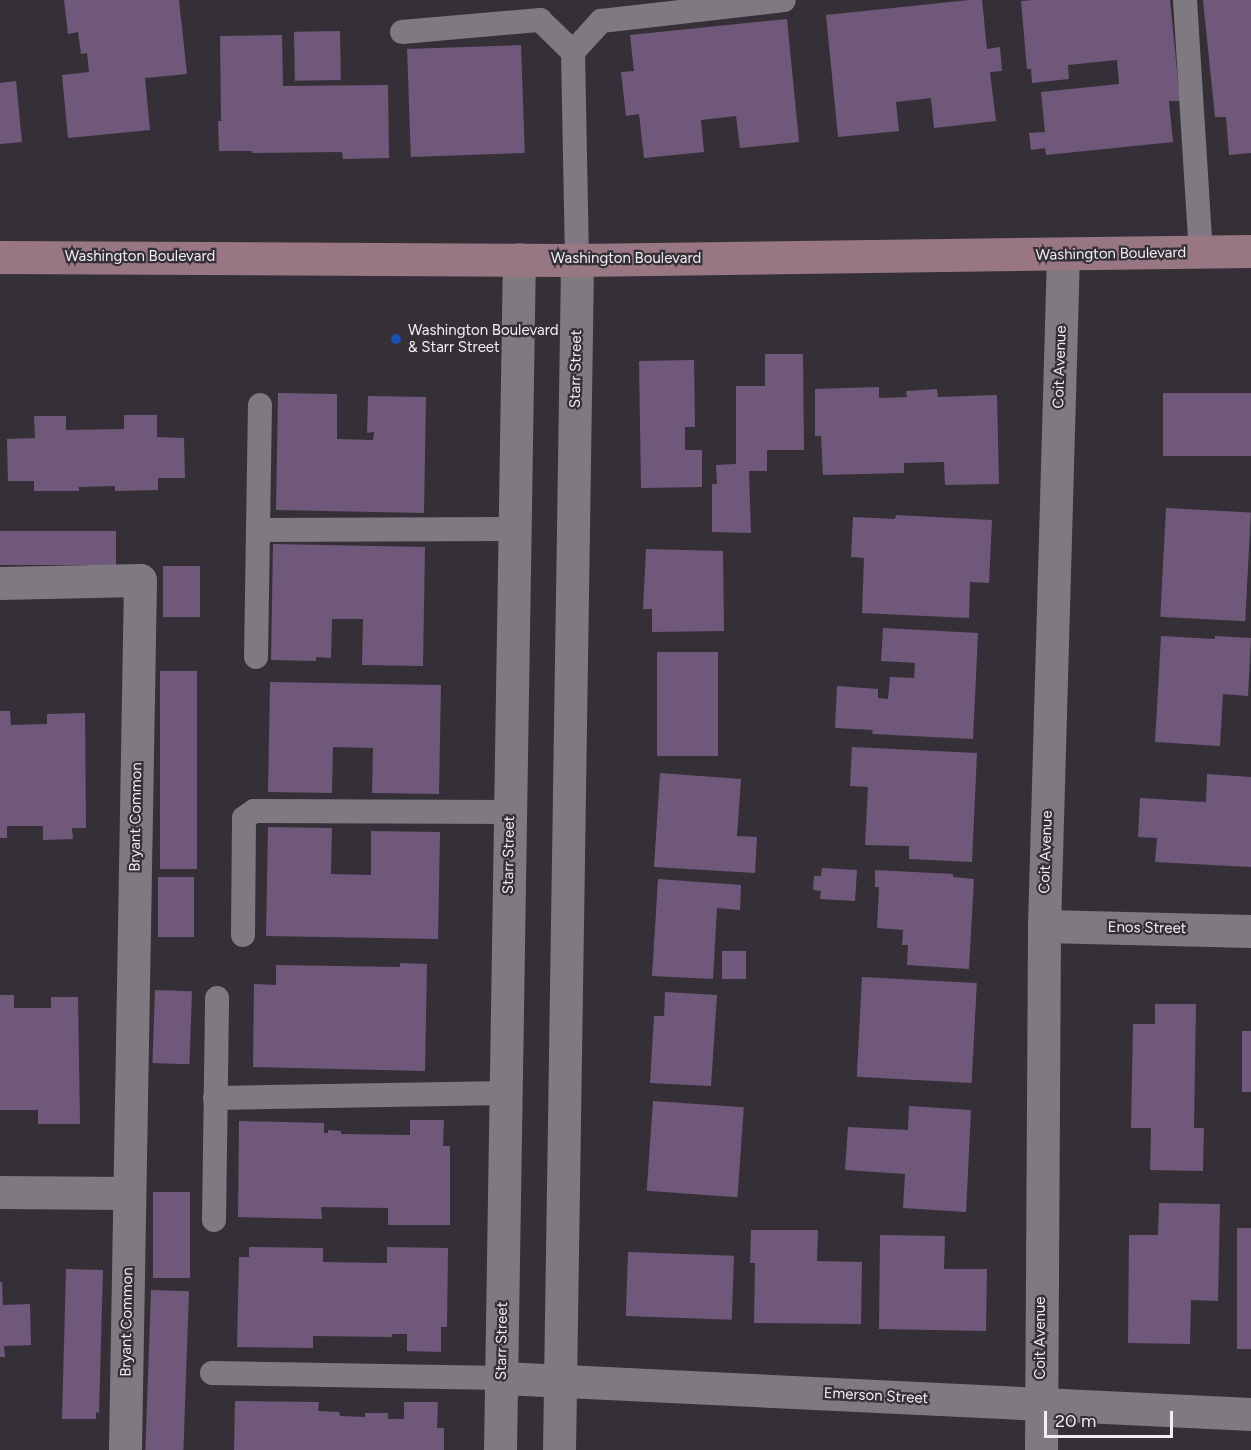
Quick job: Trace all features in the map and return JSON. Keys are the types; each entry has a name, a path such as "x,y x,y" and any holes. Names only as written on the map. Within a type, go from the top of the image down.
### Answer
{"street":[{"name":"Washington Boulevard","path":"0,257 577,260 1251,251"},
{"name":"Coit Avenue","path":"1041,1450 1044,926 1063,255"},
{"name":"Starr Street","path":"500,1450 519,259"},
{"name":"Starr Street","path":"559,1450 577,260"},
{"name":"Bryant Common","path":"0,583 140,580 124,1450"},
{"name":"Enos Street","path":"1044,926 1251,931"},
{"path":"0,1192 129,1193"},
{"name":"Emerson Street","path":"502,1378 1251,1414"}],"lane":[{"path":"577,260 573,52 600,21 784,0"},
{"path":"1185,0 1201,252"},
{"path":"402,32 540,20 573,52"},
{"path":"256,657 260,405"},
{"path":"258,530 514,529"},
{"path":"243,934 244,818 254,811 510,812"},
{"path":"214,1221 217,998"},
{"path":"215,1098 505,1094"},
{"path":"212,1373 502,1378"}],"building":[{"path":"64,0 179,0 187,74 145,78 150,130 68,138 62,75 89,72 87,53 81,54 78,32 68,34"},
{"path":"982,0 987,49 1000,47 1002,71 990,72 996,121 934,128 931,98 896,102 899,131 838,137 826,15"},
{"path":"1170,0 1180,101 1169,101 1173,142 1046,155 1045,148 1031,150 1029,133 1045,132 1041,92 1119,84 1117,60 1068,65 1069,79 1032,83 1031,69 1027,69 1021,1"},
{"path":"1203,0 1251,0 1251,153 1229,155 1226,117 1215,117"},
{"path":"787,19 799,142 740,148 736,116 701,120 704,152 644,158 639,114 626,116 621,72 634,71 630,35"},
{"path":"340,31 341,80 295,81 294,32"},
{"path":"282,35 283,86 388,85 389,158 343,159 342,152 219,151 220,36"},
{"path":"521,45 525,153 411,157 407,49"},
{"path":"16,81 22,142 0,144 0,83"},
{"path":"765,354 803,354 804,450 767,450 767,471 749,471 751,533 712,532 712,484 717,484 716,465 736,464 736,386 765,386"},
{"path":"694,360 695,427 685,427 685,450 702,450 702,487 641,488 639,361"},
{"path":"879,387 879,398 907,397 906,391 937,389 938,397 997,395 999,484 945,485 944,462 904,463 904,473 823,475 821,436 815,436 815,389"},
{"path":"278,393 337,394 337,439 373,440 374,432 367,433 368,396 426,397 424,513 276,510"},
{"path":"1163,393 1251,393 1251,456 1163,456"},
{"path":"124,415 157,415 157,437 184,438 185,478 158,478 158,490 115,491 115,486 79,487 79,491 34,491 34,481 8,481 7,439 35,438 34,416 66,416 66,430 124,429"},
{"path":"1166,508 1251,512 1245,621 1160,617"},
{"path":"896,515 992,520 989,583 970,582 969,618 862,613 864,558 851,557 853,517 895,519"},
{"path":"0,531 116,531 116,565 0,565"},
{"path":"273,544 425,547 423,666 362,665 363,619 332,619 331,658 316,657 316,661 271,660"},
{"path":"646,549 723,551 724,631 652,632 652,609 643,609"},
{"path":"163,566 200,566 200,617 163,617"},
{"path":"883,628 978,633 973,739 872,734 873,730 835,728 837,686 878,689 878,698 888,699 890,677 914,678 915,663 881,661"},
{"path":"1161,636 1251,638 1248,696 1223,694 1220,746 1155,742"},
{"path":"657,652 718,652 718,756 657,756"},
{"path":"160,671 197,671 197,869 160,869"},
{"path":"270,682 441,685 439,794 372,793 373,748 333,747 332,793 268,792"},
{"path":"0,711 10,711 11,725 47,724 47,714 85,713 86,828 72,828 73,839 43,840 43,826 7,826 7,838 0,838"},
{"path":"852,747 977,753 972,862 909,859 909,846 865,845 868,787 850,786"},
{"path":"660,773 741,779 737,836 757,837 755,873 654,867"},
{"path":"1207,774 1251,777 1251,867 1155,862 1157,838 1138,837 1140,798 1206,802"},
{"path":"268,827 332,828 331,874 371,875 371,831 440,832 438,939 266,936"},
{"path":"822,868 857,870 855,901 820,899 821,891 813,890 814,876 821,876"},
{"path":"875,870 953,874 953,877 974,879 969,969 907,965 908,945 902,945 903,930 877,928 879,887 875,887"},
{"path":"158,877 194,877 194,937 158,937"},
{"path":"658,879 741,885 740,910 717,908 713,979 652,976"},
{"path":"722,951 746,951 746,979 722,979"},
{"path":"400,963 427,964 425,1071 253,1067 254,984 276,985 276,965 400,967"},
{"path":"862,977 977,983 972,1083 857,1077"},
{"path":"155,990 192,991 189,1064 152,1063"},
{"path":"665,992 717,995 711,1086 650,1083 654,1016 664,1016"},
{"path":"0,995 14,995 14,1008 51,1008 51,997 78,997 80,1124 38,1124 38,1110 0,1110"},
{"path":"1155,1004 1196,1004 1194,1128 1204,1128 1203,1171 1150,1170 1151,1128 1131,1128 1133,1024 1155,1024"},
{"path":"1242,1031 1251,1031 1251,1092 1242,1092"},
{"path":"653,1101 744,1107 738,1197 647,1191"},
{"path":"909,1106 971,1110 966,1212 903,1208 905,1174 845,1170 848,1127 908,1130"},
{"path":"410,1120 444,1120 443,1146 450,1146 450,1225 388,1225 388,1208 321,1207 322,1219 238,1217 239,1121 324,1123 324,1133 328,1133 328,1130 341,1131 341,1134 410,1135"},
{"path":"153,1192 190,1192 190,1278 153,1278"},
{"path":"1159,1203 1220,1204 1218,1301 1191,1300 1190,1344 1128,1343 1129,1235 1158,1235"},
{"path":"1237,1228 1251,1228 1251,1349 1237,1349"},
{"path":"751,1230 818,1230 817,1261 862,1262 861,1324 754,1323 755,1263 750,1263"},
{"path":"880,1235 945,1236 944,1269 987,1269 986,1331 879,1329"},
{"path":"249,1247 323,1248 323,1262 387,1263 387,1247 448,1248 447,1327 441,1327 441,1352 407,1351 407,1334 392,1334 392,1337 313,1336 313,1348 237,1347 239,1257 249,1257"},
{"path":"628,1252 734,1256 732,1320 626,1316"},
{"path":"66,1269 103,1270 99,1413 96,1412 96,1419 62,1419"},
{"path":"0,1282 2,1282 3,1305 30,1304 31,1345 4,1346 5,1357 0,1357"},
{"path":"151,1290 189,1291 183,1450 145,1450"},
{"path":"235,1401 319,1402 318,1411 339,1412 340,1416 365,1417 365,1413 388,1413 388,1419 404,1419 404,1402 438,1402 437,1428 444,1428 444,1450 234,1450"}],"place":[{"name":"Washington Boulevard & Starr Street","path":"396,339"}]}
